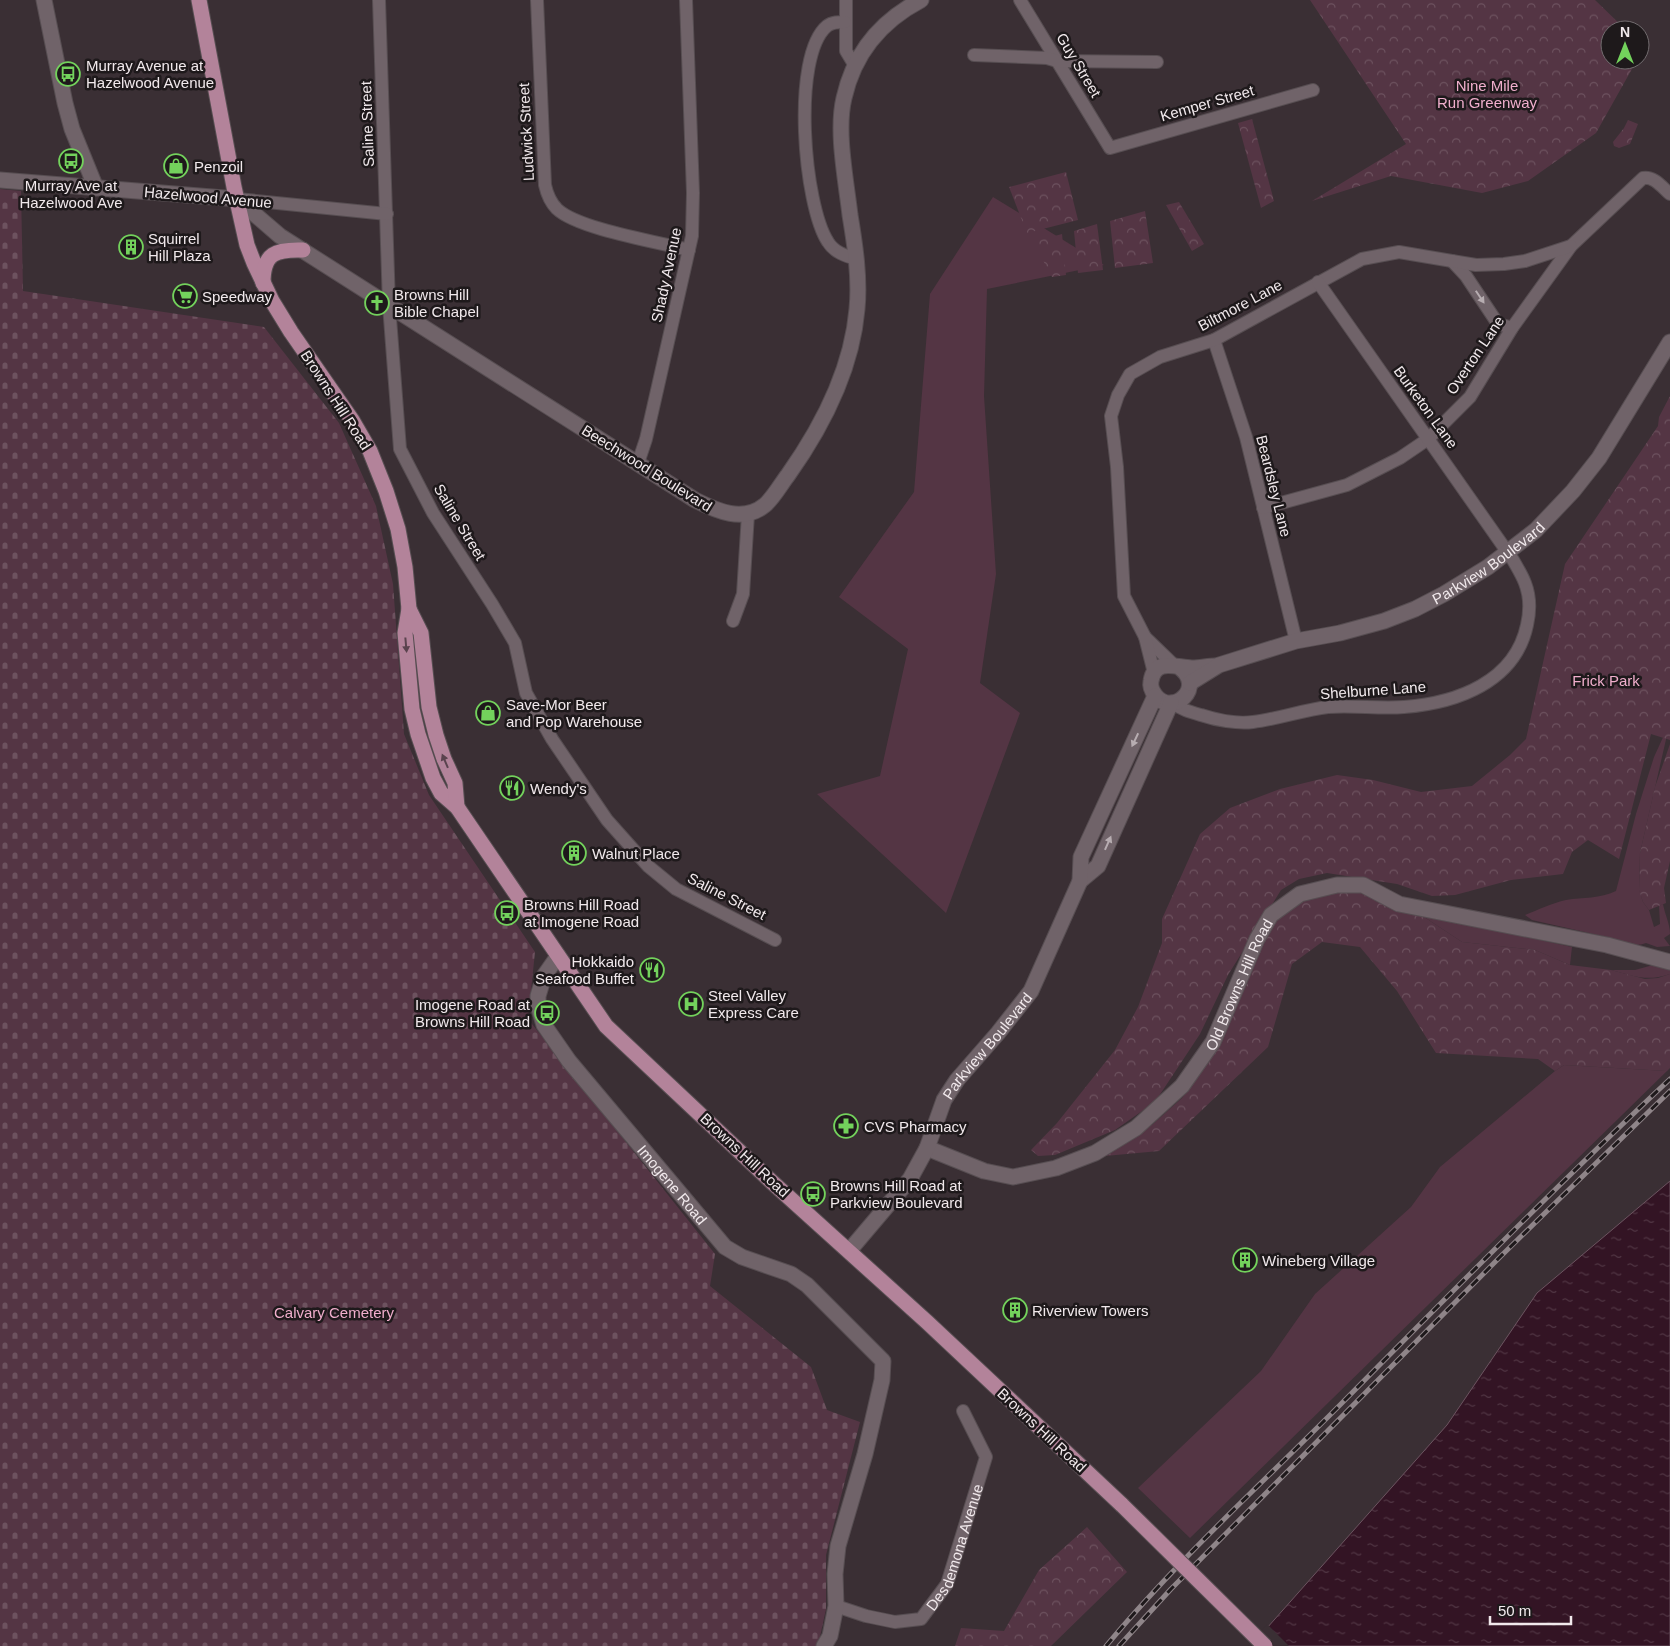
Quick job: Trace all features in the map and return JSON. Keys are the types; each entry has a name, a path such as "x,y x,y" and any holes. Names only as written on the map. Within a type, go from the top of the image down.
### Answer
{"main road":[{"path":"199,0 237,199"},
{"name":"Browns Hill Road","path":"237,199 247,246 263,284 291,332 352,420 370,451 386,492 398,529 405,567 409,609 421,633 429,707 444,759 455,783 457,807 606,1026 773,1183 921,1316 1122,1505 1265,1646"},
{"path":"263,284 263,270 268,259 275,253 285,249 303,250"}],"street":[{"path":"44,0 72,129 96,188"},
{"name":"Saline Street","path":"379,0 389,305 400,449 433,513 515,643 526,693 552,739 607,820 648,866 676,889 775,940"},
{"name":"Ludwick Street","path":"536,0 545,185 552,204 568,218 587,225 689,250"},
{"name":"Shady Avenue","path":"638,463 646,438 689,250 692,229 693,193 686,0"},
{"path":"846,0 846,51 855,66"},
{"path":"733,621 743,594 748,514 766,504 801,456 834,395 854,335 857,307 857,259 846,183 841,122 844,98 855,66 870,40 900,11 921,0"},
{"name":"Guy Street","path":"1020,0 1110,148"},
{"path":"845,22 831,23 826,26 814,45 803,104 809,179 821,227 834,250 857,259"},
{"path":"974,55 1047,58 1057,61 1157,62"},
{"name":"Kemper Street","path":"1110,148 1313,90"},
{"name":"Overton Lane","path":"1263,508 1347,485 1400,458 1428,439 1470,397 1512,328 1571,246 1643,178 1649,177 1654,179 1670,194"},
{"name":"Hazelwood Avenue","path":"0,180 237,199 387,214"},
{"name":"Beechwood Boulevard","path":"237,199 280,236 695,500 712,509 730,514 748,514"},
{"name":"Biltmore Lane","path":"1145,637 1124,596 1117,467 1111,416 1118,395 1130,374 1160,357 1214,340 1362,259 1399,252 1476,265 1504,264 1571,246"},
{"path":"1452,261 1466,276 1496,321 1512,328"},
{"name":"Burketon Lane","path":"1318,282 1507,551"},
{"name":"Beardsley Lane","path":"1214,340 1246,436 1296,641"},
{"name":"Parkview Boulevard","path":"849,1251 910,1178 927,1148 944,1100 957,1080 998,1034 1031,991 1080,881 1081,857 1155,696 1151,685 1154,673 1162,666 1192,668 1220,666 1296,641 1340,633 1384,621 1415,609 1444,594 1488,567 1536,530 1573,492 1599,458 1670,342"},
{"name":"Shelburne Lane","path":"1172,703 1181,709 1211,718 1252,722 1328,707 1404,707 1436,702 1466,693 1486,684 1504,670 1519,651 1526,634 1529,602 1526,585 1507,551"},
{"path":"1145,637 1188,676 1188,688 1197,714"},
{"path":"1145,637 1154,673"},
{"name":"Parkview Boulevard","path":"1080,881 1098,866 1172,703 1183,699 1188,688 1220,666"},
{"path":"1155,696 1160,700 1172,703"},
{"name":"Old Browns Hill Road","path":"927,1148 984,1171 1013,1177 1056,1168 1095,1154 1136,1128 1182,1086 1213,1042 1257,939 1272,914 1300,894 1337,885 1363,885 1399,904 1607,946 1670,962"},
{"name":"Imogene Road","path":"558,956 544,976 538,996 538,1005 544,1025 569,1061 725,1247 742,1257 791,1274 807,1285 883,1361 882,1380 865,1454 838,1546 835,1574 836,1606"},
{"name":"Desdemona Avenue","path":"836,1606 866,1616 895,1622 921,1619 947,1584 986,1457 964,1411"},
{"path":"824,1646 830,1636 836,1606"}],"green space":[{"name":"Nine Mile Run Greenway","path":"1310,0 1595,0 1616,20 1600,20 1600,70 1631,70 1596,133 1528,181 1482,193 1391,176 1312,201 1406,144"},
{"path":"1252,119 1274,201 1261,208 1238,123"},
{"path":"1628,120 1638,124 1630,144 1619,148 1614,146 1613,142"},
{"path":"1066,172 1078,220 1027,233 1009,187"},
{"name":"Calvary Cemetery","path":"0,189 21,191 23,291 264,327 339,423 376,506 393,584 404,734 429,795 535,952 528,1019 715,1254 710,1286 811,1367 827,1410 860,1422 826,1555 826,1609 819,1641 816,1646 0,1646"},
{"path":"993,197 1104,265 987,289 984,396 996,574 980,683 1020,713 946,913 817,794 880,776 908,649 839,597 914,492 930,294"},
{"path":"1179,202 1204,244 1192,251 1166,205"},
{"path":"1145,211 1153,263 1115,268 1110,221"},
{"path":"1097,224 1103,270 1078,273 1074,231"},
{"path":"1062,234 1066,275 1052,277 1033,242"},
{"name":"Frick Park","path":"1670,396 1670,740 1651,734 1619,859 1588,840 1572,852 1563,874 1511,880 1455,895 1432,896 1397,884 1327,873 1299,879 1281,890 1228,975 1200,1034 1155,1102 1115,1130 1055,1155 1038,1156 1031,1150 1057,1123 1115,1050 1138,1007 1162,943 1162,919 1200,834 1230,808 1280,789 1337,775 1373,780 1421,792 1472,786 1510,755 1526,739 1565,564 1658,426 1659,417"},
{"path":"1670,722 1640,853 1639,889 1643,902 1649,910 1654,927 1660,924 1659,906 1663,904 1670,934 1664,938 1670,946 1657,947 1646,943 1637,945 1626,944 1607,937 1532,920 1525,915 1561,901 1598,897 1616,891 1636,814 1654,757"},
{"path":"1670,744 1670,861 1664,888 1666,903 1649,910 1643,902 1639,890 1640,853 1655,787"},
{"path":"1341,890 1360,892 1418,913 1462,942 1535,950 1570,965 1611,970 1645,979 1658,978 1670,974 1670,1068 1667,1071 1564,1065 1555,1071 1538,1059 1436,1053 1397,991 1360,947 1322,942 1292,964 1268,1047 1159,1151 1105,1156 1153,1124 1182,1098 1207,1063 1266,934 1278,917 1306,898"},
{"path":"1418,913 1572,947 1570,965 1535,950 1462,942"},
{"path":"1653,965 1670,970 1670,974 1647,978 1611,970 1635,970"},
{"path":"1564,1065 1667,1071 1190,1538 1138,1488 1261,1371 1315,1294 1411,1207 1440,1167"},
{"path":"1087,1527 1127,1572 1051,1646 955,1646 961,1628 1004,1631 1039,1570"}],"water":[{"path":"1670,1181 1670,1646 1251,1646 1447,1425 1537,1293"}],"pier":[{"path":"1267,1624 1289,1646 1248,1646"}],"railway":[{"path":"1106,1646 1159,1586 1215,1528 1541,1203 1670,1079"},
{"path":"1119,1646 1171,1589 1501,1256 1670,1091"}],"place":[{"name":"Murray Avenue at Hazelwood Avenue","path":"68,74"},
{"name":"Murray Ave at Hazelwood Ave","path":"71,161"},
{"name":"Penzoil","path":"176,166"},
{"name":"Squirrel Hill Plaza","path":"131,247"},
{"name":"Speedway","path":"185,296"},
{"name":"Browns Hill Bible Chapel","path":"377,303"},
{"name":"Save-Mor Beer and Pop Warehouse","path":"488,713"},
{"name":"Wendy's","path":"512,788"},
{"name":"Walnut Place","path":"574,853"},
{"name":"Browns Hill Road at Imogene Road","path":"507,913"},
{"name":"Hokkaido Seafood Buffet","path":"652,970"},
{"name":"Steel Valley Express Care","path":"691,1004"},
{"name":"Imogene Road at Browns Hill Road","path":"547,1013"},
{"name":"CVS Pharmacy","path":"846,1126"},
{"name":"Browns Hill Road at Parkview Boulevard","path":"813,1194"},
{"name":"Wineberg Village","path":"1245,1260"},
{"name":"Riverview Towers","path":"1015,1310"}]}
